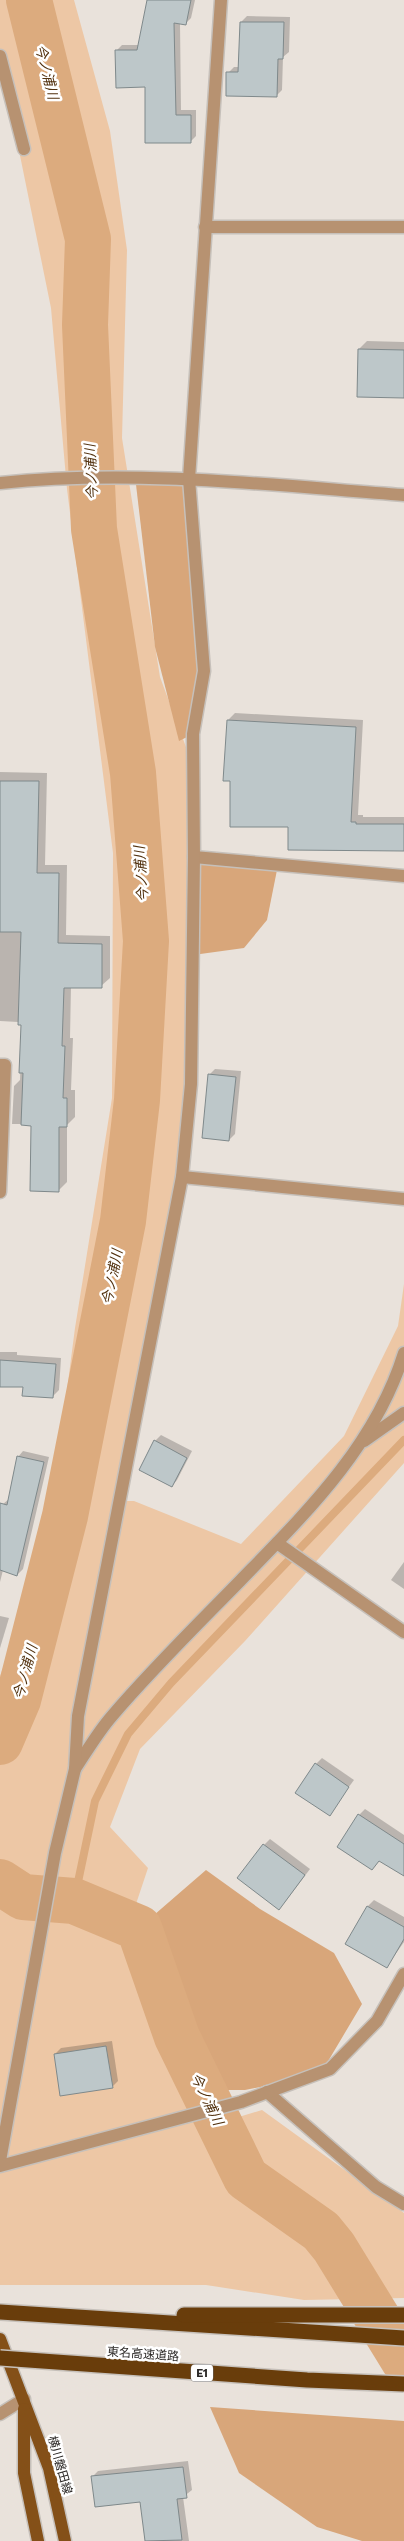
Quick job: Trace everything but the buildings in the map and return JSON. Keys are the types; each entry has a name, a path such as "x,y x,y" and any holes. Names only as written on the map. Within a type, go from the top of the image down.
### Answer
{"highway":[{"path":"0,2312 404,2338"},
{"path":"27,2315 404,2315"},
{"name":"東名高速道路","path":"0,2358 268,2378 404,2384"}],"main road":[{"name":"横川磐田線","path":"0,2339 49,2468 65,2541"},
{"name":"横川磐田線","path":"24,2399 24,2473 38,2541"}],"street":[{"path":"0,2161 55,1853 75,1769 78,1716 182,1177 191,1084 194,857 193,734 204,672 190,479 204,227 220,0"},
{"path":"0,56 24,149"},
{"path":"204,227 404,226"},
{"path":"0,483 59,477 136,476 404,495"},
{"path":"194,857 404,876"},
{"path":"0,1065 5,1065 0,1192"},
{"path":"182,1177 404,1199"},
{"path":"75,1769 111,1717 159,1664 318,1501 360,1444 394,1385 404,1353"},
{"path":"360,1444 404,1413"},
{"path":"276,1543 404,1632"},
{"path":"0,2166 177,2117 241,2102 330,2069 377,2021 404,1974"},
{"path":"267,2092 376,2187 404,2204"},
{"path":"0,2414 24,2399"}],"shaded area":[{"path":"0,0 74,0 110,131 127,250 122,438 160,677 193,766 192,982 176,1206 120,1501 134,1501 241,1544 344,1436 398,1326 404,1284 404,1463 245,1641 140,1749 110,1827 148,1868 133,1913 202,2090 219,2123 262,2110 404,2213 404,2298 304,2300 206,2285 0,2285 0,1676 46,1552 75,1328 112,1098 113,853 67,489 51,308 0,57"},
{"path":"135,476 189,479 204,671 193,734 179,741 155,647"},
{"path":"194,857 278,865 267,920 244,948 193,955"},
{"path":"206,1870 260,1909 334,1953 362,2004 327,2063 265,2086 245,2090 202,2090 139,1928"},
{"path":"210,2407 404,2421 404,2541 362,2541 317,2527 239,2473"}],"waterway":[{"name":"今ノ浦川","path":"0,1742 18,1700 65,1516 123,1221 137,1100 146,941 133,773 94,529 85,325 88,239 29,0"},
{"path":"74,1901 95,1801 128,1734 171,1683 404,1440"},
{"name":"今ノ浦川","path":"0,1882 23,1897 74,1901 139,1928 177,2037 246,2178 321,2231 334,2247 404,2361"}]}
